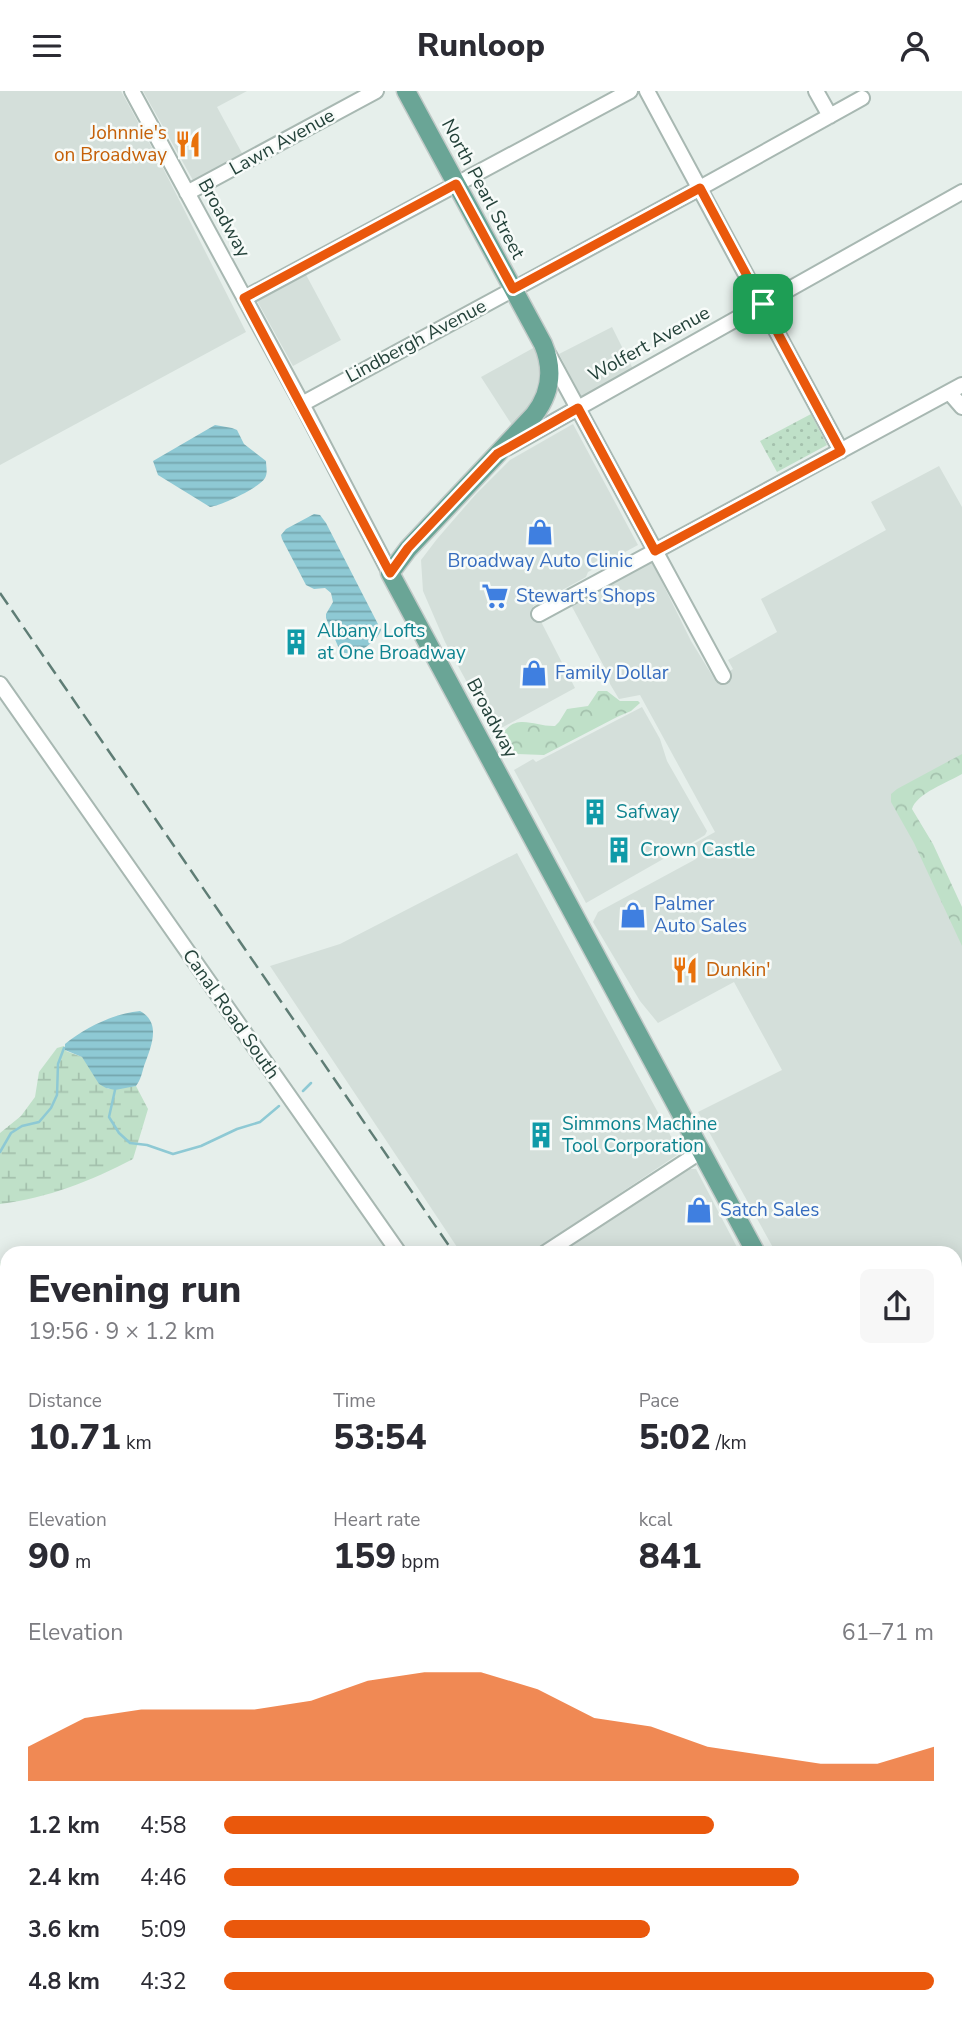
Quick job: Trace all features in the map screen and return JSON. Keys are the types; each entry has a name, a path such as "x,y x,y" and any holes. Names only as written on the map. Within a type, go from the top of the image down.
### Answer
{"main road":[{"name":"North Pearl Street","path":"406,91 543,344"},
{"path":"497,454 529,421 545,399 550,384 550,371 543,344"},
{"name":"Wolfert Avenue","path":"390,573 408,548 497,454"},
{"name":"Broadway","path":"390,573 752,1246"}],"street":[{"name":"Broadway","path":"132,91 302,404 390,573"},
{"name":"Lawn Avenue","path":"187,194 376,91"},
{"path":"244,298 629,91"},
{"path":"647,91 841,451"},
{"path":"816,91 830,116"},
{"name":"Lindbergh Avenue","path":"302,404 862,98"},
{"name":"Wolfert Avenue","path":"497,454 962,193"},
{"name":"North Pearl Street","path":"543,344 723,676"},
{"path":"539,614 962,385"},
{"path":"948,392 962,407"},
{"name":"Canal Road South","path":"0,684 393,1246"},
{"path":"556,1246 700,1152"}],"shaded area":[{"path":"0,91 121,91 246,332 0,465"},
{"path":"143,91 247,91 217,107 243,155 194,182"},
{"path":"304,271 341,340 293,366 256,299"},
{"path":"612,327 633,369 581,396 559,354"},
{"path":"535,347 544,378 533,404 512,425 481,377"},
{"path":"573,424 638,545 533,606 575,688 494,732 445,642 423,591 421,560 476,494 510,460"},
{"path":"939,466 962,507 962,762 900,800 962,930 962,1246 772,1246 698,1112 782,1070 734,982 658,1023 640,1001 593,922 598,912 696,859 688,847 715,832 640,695 619,699 570,603 647,561 652,562 691,641 715,680 733,669 728,660 777,632 761,599 886,530 871,502"},
{"path":"642,707 660,739 667,761 707,831 700,838 586,903 514,770 533,759 536,762"},
{"name":"Simmons Machine Tool Corporation","path":"517,853 680,1153 541,1246 456,1246 270,966 340,944"},
{"path":"688,1169 696,1169 736,1246 570,1246"}],"green space":[{"path":"811,414 827,445 777,472 760,441"},
{"path":"598,691 607,691 620,701 640,703 631,711 544,755 517,754 501,737 512,724 519,722 555,726 567,709 588,706"},
{"path":"962,754 962,774 926,793 912,809 933,844 962,907 962,946 914,843 891,802 891,794"},
{"path":"64,1046 66,1051 82,1057 108,1089 136,1086 148,1109 133,1159 69,1188 0,1204 0,1133 21,1116 35,1097 39,1072 57,1048"}],"water":[{"path":"215,425 237,430 244,444 266,461 267,472 265,478 256,486 231,500 210,507 158,475 153,461"},
{"path":"314,514 320,515 326,523 381,630 375,640 351,653 340,651 326,618 333,602 331,593 325,588 314,589 306,585 282,539 281,535 286,529"},
{"path":"140,1011 151,1022 153,1036 136,1086 115,1090 106,1088 99,1084 82,1057 65,1050 65,1044 91,1027 110,1018"}],"waterway":[{"path":"0,1152 11,1133 22,1126 39,1122 51,1108 57,1095 58,1064 64,1048"},
{"path":"303,1091 311,1083"},
{"path":"115,1090 109,1117 119,1133 130,1143 147,1145 173,1154 201,1146 237,1129 260,1122 279,1106"}],"railway":[{"path":"0,593 449,1246"}],"place":[{"name":"Johnnie's on Broadway","path":"188,144"},
{"name":"Broadway Auto Clinic","path":"540,532"},
{"name":"Stewart's Shops","path":"495,596"},
{"name":"Albany Lofts at One Broadway","path":"296,642"},
{"name":"Family Dollar","path":"534,673"},
{"name":"Safway","path":"595,812"},
{"name":"Crown Castle","path":"619,850"},
{"name":"Palmer Auto Sales","path":"633,915"},
{"name":"Dunkin'","path":"685,970"},
{"name":"Simmons Machine Tool Corporation","path":"541,1135"},
{"name":"Satch Sales","path":"699,1210"}],"route":[{"path":"456,184 513,289 700,188 763,304 841,451 655,551 578,408 497,454 408,548 390,573 244,298 456,184"}]}
